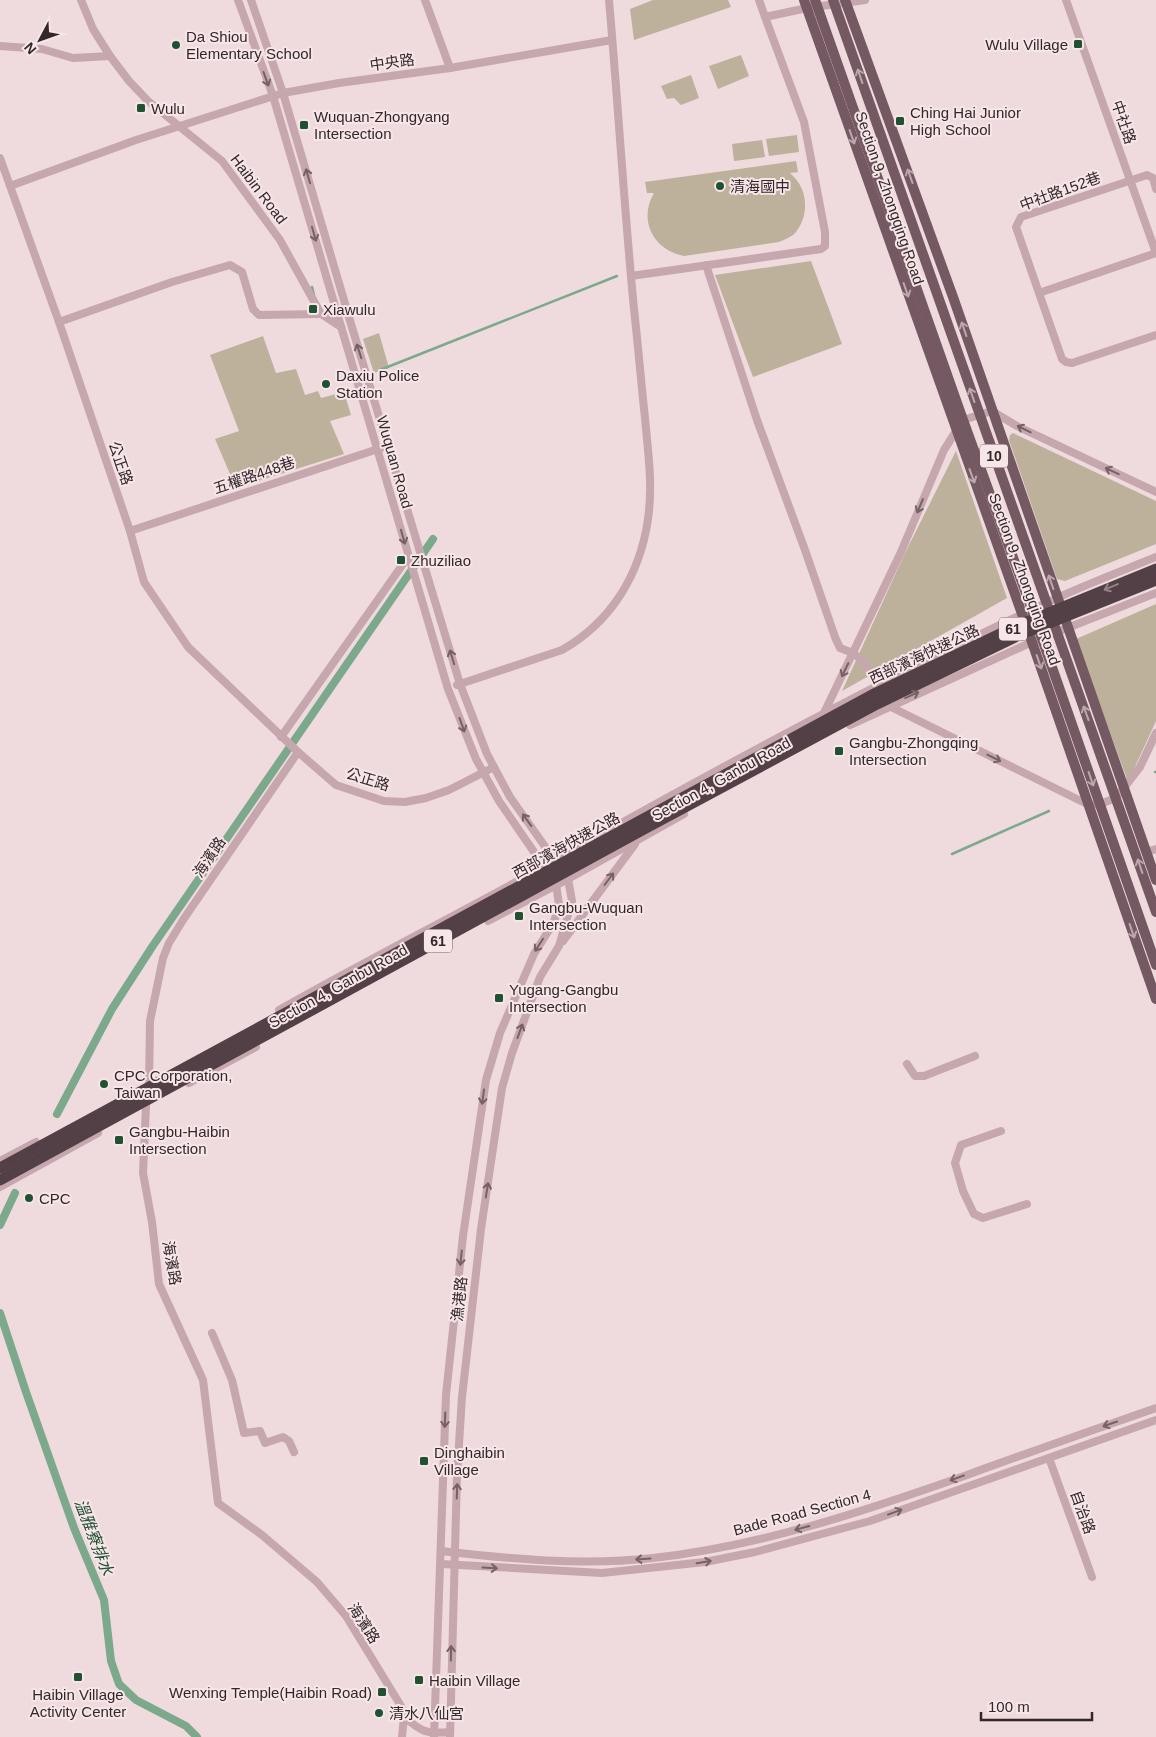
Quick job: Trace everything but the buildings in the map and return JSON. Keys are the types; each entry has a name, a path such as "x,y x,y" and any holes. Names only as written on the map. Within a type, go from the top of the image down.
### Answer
{"highway":[{"name":"西部濱海快速公路","path":"0,1168 872,695 1017,626 1156,569"},
{"name":"西部濱海快速公路","path":"0,1180 877,704 1017,636 1156,580"}],"main road":[{"name":"Section 9, Zhongqing Road","path":"840,2 908,170 1057,598 1125,787 1151,851 1156,880"},
{"name":"Section 9, Zhongqing Road","path":"840,2 980,415 1156,912"},
{"name":"Section 9, Zhongqing Road","path":"811,4 1032,610 1037,640 1089,805 1156,999"},
{"name":"Section 9, Zhongqing Road","path":"811,4 956,430 1022,615 1037,640 1100,804 1156,966"}],"street":[{"name":"Haibin Road","path":"81,0 93,29 128,81 148,101 222,161 280,240 321,314 341,327"},
{"name":"Wuquan Road","path":"238,0 273,96 448,688 468,743 483,772 499,801 556,884"},
{"name":"Wuquan Road","path":"251,0 283,93 460,684 479,736 510,797 568,879"},
{"path":"425,0 450,68"},
{"path":"448,688 562,650 578,640 601,621 613,606 632,572 648,520 651,481 631,276 609,0"},
{"path":"631,276 821,249 825,246 825,232 804,122 760,0"},
{"path":"765,17 811,4 866,0"},
{"name":"中社路","path":"1066,0 1156,253"},
{"name":"中央路","path":"10,186 180,126 283,93 339,83 450,68 612,40"},
{"path":"0,46 42,49 73,58 110,56"},
{"name":"公正路","path":"0,158 59,322 130,532 144,582 188,647 281,737 336,785 384,801 405,802 426,798 449,790 494,767"},
{"path":"1130,180 1148,175 1156,189"},
{"name":"中社路152巷","path":"1039,293 1016,227 1018,221 1130,180"},
{"path":"1156,253 1039,293 1062,359 1069,363 1156,335"},
{"path":"706,264 757,420 835,637 840,648 853,653 865,663 888,706 1089,805 1100,804 1116,798 1140,767 1156,734"},
{"path":"59,322 172,282 230,265 242,272 253,310 259,315 321,314"},
{"path":"341,327 351,324"},
{"path":"824,714 901,552 944,450 963,420 992,411 1017,426 1156,492"},
{"name":"五權路448巷","path":"130,532 388,446"},
{"path":"281,737 408,557"},
{"name":"Section 4, Ganbu Road","path":"0,1161 149,1084 337,977 555,860 694,782 877,685 1057,598 1156,557"},
{"name":"Section 4, Ganbu Road","path":"0,1187 398,968 638,841 744,780 888,706 1037,640 1156,593"},
{"name":"海濱路","path":"298,752 183,920 169,944 161,966 150,1020 149,1084 146,1106 144,1173 159,1284 202,1380 218,1503 262,1535 317,1582 346,1616 401,1706 404,1717 402,1737"},
{"path":"559,946 638,841"},
{"name":"漁港路","path":"450,1734 457,1475 462,1397 481,1229 502,1088 512,1053 540,977 559,946 572,900 568,879"},
{"name":"漁港路","path":"434,1735 446,1395 463,1236 486,1080 500,1033 534,954 554,922 559,905 556,884"},
{"path":"907,1064 915,1076 924,1076 975,1056"},
{"path":"1001,1131 961,1145 955,1163 962,1191 974,1214 983,1218 1027,1204"},
{"path":"212,1332 232,1380 244,1434 260,1431 265,1444 282,1437 289,1441 294,1452"},
{"name":"Bade Road Section 4","path":"441,1551 542,1560 603,1562 653,1558 760,1539 867,1510 1156,1408"},
{"path":"1143,1413 1146,1424"},
{"name":"Bade Road Section 4","path":"441,1564 602,1573 705,1562 755,1552 870,1521 1156,1420"},
{"name":"自治路","path":"1048,1458 1092,1576"},
{"path":"867,1510 870,1521"},
{"path":"672,1555 674,1566"},
{"path":"404,1717 420,1730 434,1735 450,1734"}],"shaded area":[{"path":"653,0 728,0 731,7 634,40 630,9"},
{"path":"741,55 749,76 718,89 709,66"},
{"path":"691,75 699,98 681,105 674,98 667,99 661,86"},
{"path":"797,135 799,152 769,156 766,139"},
{"path":"762,140 765,157 734,161 732,144"},
{"path":"796,161 798,172 790,173 802,188 805,209 798,230 788,238 779,242 684,256 673,253 664,247 651,232 648,223 648,213 649,203 654,193 647,193 645,182"},
{"path":"811,261 842,344 753,377 715,275"},
{"path":"379,333 389,368 374,373 363,339"},
{"path":"263,336 276,373 296,369 305,395 318,391 321,398 344,392 351,415 330,421 344,454 236,488 215,439 239,431 210,355"},
{"path":"1013,433 1156,501 1156,544 1065,581 1057,579 1009,440 1010,435"},
{"path":"956,451 1007,598 842,691 905,553"},
{"path":"1156,604 1156,721 1128,782 1076,639"}],"waterway":[{"path":"380,370 617,276"},
{"path":"312,287 314,295"},
{"path":"57,1114 112,1009 152,947 433,539"},
{"path":"952,854 1049,811"},
{"name":"溫雅寮排水","path":"0,1225 15,1193"},
{"name":"溫雅寮排水","path":"0,1313 74,1528 104,1600 111,1661 119,1684 136,1700 186,1726 197,1737"}],"place":[{"name":"Wulu Village","path":"1078,44"},
{"name":"Da Shiou Elementary School","path":"176,45"},
{"name":"Wulu","path":"141,108"},
{"name":"Ching Hai Junior High School","path":"900,121"},
{"name":"Wuquan-Zhongyang Intersection","path":"304,125"},
{"name":"清海國中","path":"720,186"},
{"name":"Xiawulu","path":"313,309"},
{"name":"Daxiu Police Station","path":"326,384"},
{"name":"Zhuziliao","path":"401,560"},
{"name":"Gangbu-Zhongqing Intersection","path":"839,751"},
{"name":"Gangbu-Wuquan Intersection","path":"519,916"},
{"name":"Yugang-Gangbu Intersection","path":"499,998"},
{"name":"CPC Corporation, Taiwan","path":"104,1084"},
{"name":"Gangbu-Haibin Intersection","path":"119,1140"},
{"name":"CPC","path":"29,1198"},
{"name":"Dinghaibin Village","path":"424,1461"},
{"name":"Haibin Village Activity Center","path":"78,1677"},
{"name":"Haibin Village","path":"419,1680"},
{"name":"Wenxing Temple(Haibin Road)","path":"382,1692"},
{"name":"清水八仙宮","path":"379,1713"}]}
